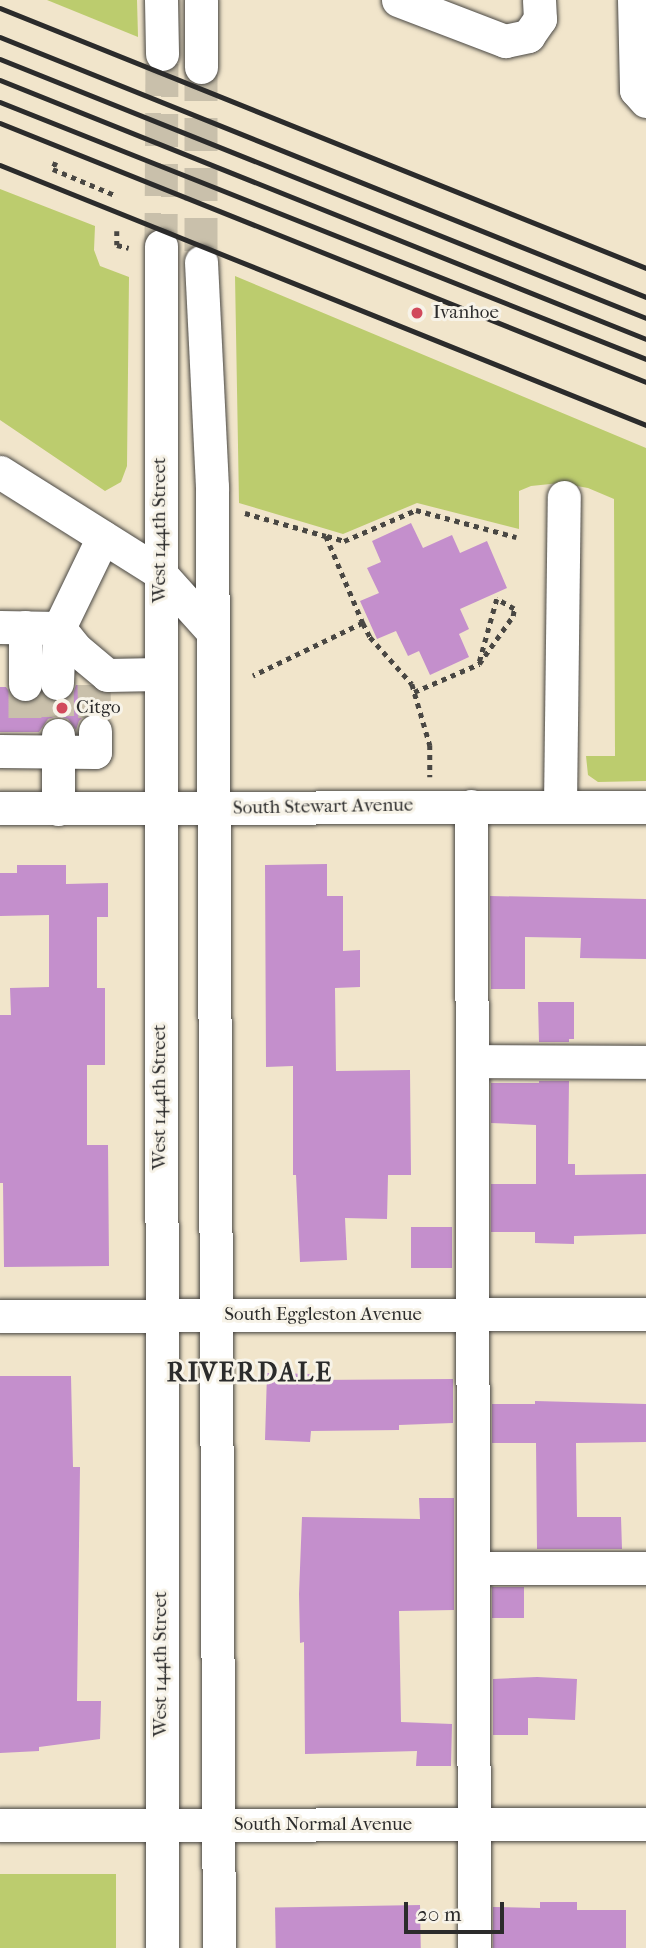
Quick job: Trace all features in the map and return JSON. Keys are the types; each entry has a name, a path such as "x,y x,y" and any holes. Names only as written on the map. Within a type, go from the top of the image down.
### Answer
{"street":[{"path":"161,0 162,54"},
{"path":"201,0 201,67"},
{"path":"398,0 459,12 505,41 528,36 540,19 540,0"},
{"path":"634,0 636,90 646,101"},
{"name":"West 144th Street","path":"149,248 159,572 162,1948"},
{"path":"201,262 212,487 219,1948"},
{"path":"0,474 159,572 212,631"},
{"path":"560,806 564,497"},
{"path":"59,628 12,627 41,684 59,628 103,537"},
{"path":"59,628 94,674 159,674"},
{"path":"17,744 58,743 94,752 94,731"},
{"path":"58,743 58,808"},
{"path":"471,806 474,1948"},
{"name":"South Stewart Avenue","path":"0,808 646,807"},
{"path":"472,1061 646,1062"},
{"name":"South Eggleston Avenue","path":"0,1316 646,1314"},
{"path":"473,1568 646,1568"},
{"name":"South Normal Avenue","path":"0,1825 646,1824"}],"path":[{"path":"56,162 53,169 115,195"},
{"path":"117,231 117,245 149,248"},
{"path":"242,512 344,541 416,510 516,537"},
{"path":"326,536 370,636 412,684 430,745 430,779"},
{"path":"414,692 480,664 513,616 514,609 497,599 480,664"},
{"path":"253,676 363,623"}],"green space":[{"path":"47,0 137,0 138,37"},
{"path":"0,189 95,226 94,250 100,266 129,277 127,466 121,482 105,491 0,420"},
{"path":"235,276 646,448 646,781 598,782 588,775 586,756 615,756 614,499 588,488 560,483 531,486 519,491 519,529 417,503 343,534 239,503"},
{"path":"0,1874 116,1874 116,1948 0,1948"}],"building":[{"path":"411,523 423,548 452,535 460,553 487,541 507,588 460,609 469,629 459,634 469,657 430,675 419,651 408,656 396,631 377,639 360,601 379,593 367,568 381,562 372,541"},
{"path":"76,685 89,685 108,694 108,717 96,712 86,714 79,721 76,730 68,719 57,716 48,719 39,732 0,732 0,687 6,687 15,700 26,703 41,694 56,702 65,700 73,694"},
{"path":"327,864 327,896 343,896 343,951 360,950 360,987 335,988 336,1071 410,1070 411,1175 388,1175 387,1219 345,1218 347,1260 300,1262 296,1175 293,1175 293,1066 266,1067 265,865"},
{"path":"17,865 66,865 66,884 108,883 108,917 97,917 97,988 105,988 105,1065 87,1065 87,1145 108,1145 109,1266 4,1267 3,1183 0,1183 0,1015 11,1015 10,988 49,987 49,915 0,916 0,873 17,873"},
{"path":"490,896 646,899 646,959 580,958 581,938 525,937 525,989 491,989"},
{"path":"538,1002 574,1002 574,1039 569,1039 569,1042 539,1042"},
{"path":"569,1081 568,1164 575,1164 575,1175 646,1174 646,1234 574,1236 574,1244 535,1243 535,1232 491,1232 491,1184 536,1184 536,1125 491,1123 491,1083"},
{"path":"411,1227 452,1227 452,1268 411,1268"},
{"path":"267,1373 312,1374 312,1380 453,1379 453,1423 399,1425 399,1430 311,1431 310,1442 265,1440"},
{"path":"0,1376 71,1376 73,1467 80,1467 77,1701 101,1701 100,1739 39,1747 39,1751 0,1753"},
{"path":"535,1401 646,1404 646,1442 576,1443 577,1517 621,1517 622,1549 537,1549 536,1443 492,1443 492,1404 535,1404"},
{"path":"419,1498 454,1498 454,1610 399,1611 401,1722 452,1724 451,1766 416,1766 417,1751 305,1754 304,1642 300,1643 299,1594 302,1517 420,1519"},
{"path":"492,1587 524,1587 524,1618 492,1618"},
{"path":"493,1679 577,1679 575,1720 528,1718 528,1735 493,1735"},
{"path":"540,1902 577,1902 577,1910 626,1910 626,1948 493,1948 493,1907 540,1908"},
{"path":"420,1905 421,1948 276,1948 275,1908"}],"tunnel":[{"path":"161,246 162,54"},
{"path":"201,67 201,262"},
{"path":"57,683 58,735"},
{"path":"25,684 25,732"},
{"path":"94,684 95,731"}],"railway":[{"path":"0,8 646,268"},
{"path":"0,37 646,297"},
{"path":"0,59 646,318"},
{"path":"0,80 646,339"},
{"path":"0,102 646,359"},
{"path":"0,123 646,382"},
{"path":"0,165 646,425"}],"place":[{"name":"Ivanhoe","path":"417,313"},
{"name":"Citgo","path":"62,708"}],"district":[{"name":"RIVERDALE","path":"250,1373"}]}
